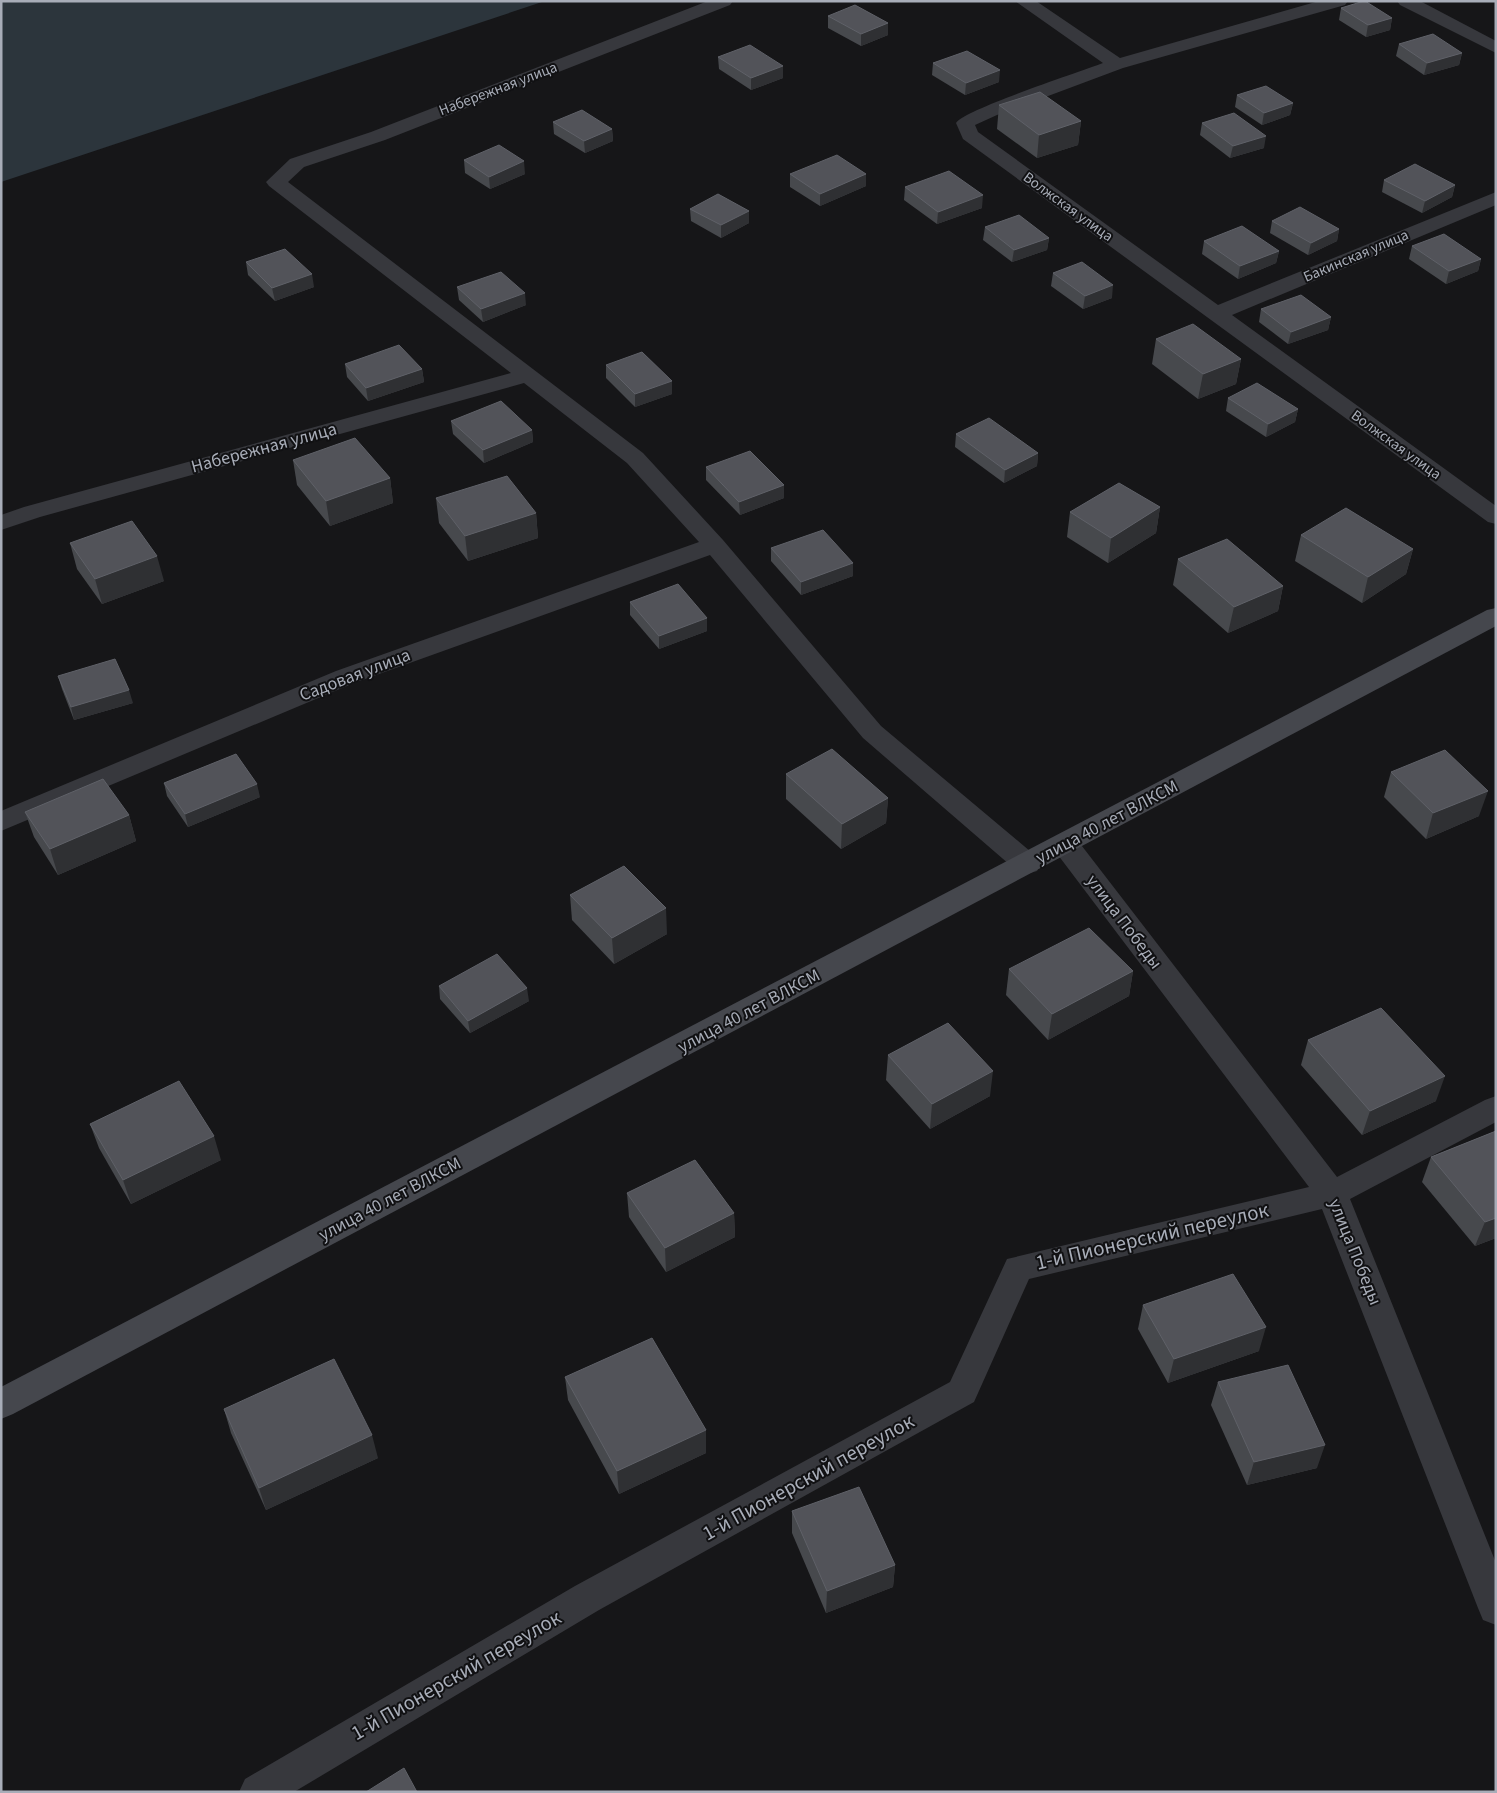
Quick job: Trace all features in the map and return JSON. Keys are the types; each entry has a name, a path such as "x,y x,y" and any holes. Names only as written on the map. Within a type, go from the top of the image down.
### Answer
{"street":[{"name":"Набережная улица","path":"528,375 276,182 297,163 378,136 724,1"},
{"path":"1024,1 1117,64"},
{"name":"Волжская улица","path":"1339,1 1117,64 990,111 965,123 970,135 1496,517"},
{"path":"1406,1 1496,48"},
{"name":"Бакинская улица","path":"1216,314 1496,198"},
{"name":"Набережная улица","path":"1,523 41,510 528,375"},
{"path":"528,375 635,458 715,545 872,732 1027,864"},
{"name":"Садовая улица","path":"1,822 345,677 715,545"},
{"name":"улица 40 лет ВЛКСМ","path":"1,1404 1496,616"},
{"name":"улица Победы","path":"1065,844 1332,1194 1496,1608"},
{"path":"1332,1194 1496,1108"},
{"name":"1-й Пионерский переулок","path":"258,1792 587,1598 962,1392 1018,1268 1332,1194"}],"shaded area":[{"path":"1,1 545,1 1,182"}],"building":[{"path":"1365,1 1392,18 1368,25 1341,8"},
{"path":"855,5 888,23 861,34 828,16"},
{"path":"1433,34 1462,53 1427,63 1399,44"},
{"path":"750,45 783,66 751,78 718,57"},
{"path":"967,51 1000,70 966,83 933,63"},
{"path":"1266,86 1293,103 1264,113 1237,95"},
{"path":"1040,92 1081,121 1039,135 999,105"},
{"path":"582,110 612,129 584,141 553,122"},
{"path":"1234,113 1266,136 1233,146 1202,123"},
{"path":"499,145 524,161 489,177 464,160"},
{"path":"837,155 866,174 820,194 790,174"},
{"path":"1415,164 1455,185 1425,201 1384,180"},
{"path":"949,171 983,195 938,212 905,187"},
{"path":"718,194 749,211 721,225 690,209"},
{"path":"1300,207 1339,229 1311,243 1272,221"},
{"path":"1019,215 1049,238 1014,250 985,227"},
{"path":"1242,226 1279,251 1240,266 1204,241"},
{"path":"1444,234 1481,259 1449,271 1412,246"},
{"path":"285,249 312,274 272,288 246,262"},
{"path":"1082,262 1113,285 1085,296 1053,273"},
{"path":"501,272 525,293 481,309 457,287"},
{"path":"1301,295 1331,317 1291,332 1261,309"},
{"path":"1193,324 1241,359 1203,374 1156,339"},
{"path":"399,345 422,369 366,388 345,364"},
{"path":"642,352 672,381 635,394 606,365"},
{"path":"1257,383 1298,409 1268,424 1228,398"},
{"path":"501,401 532,430 483,450 451,421"},
{"path":"989,418 1038,453 1005,470 956,434"},
{"path":"355,438 390,478 326,501 293,460"},
{"path":"750,451 784,485 739,502 706,467"},
{"path":"507,476 536,513 465,536 436,498"},
{"path":"1119,483 1160,507 1111,538 1070,512"},
{"path":"1346,508 1413,549 1368,577 1301,535"},
{"path":"132,521 157,556 95,579 70,543"},
{"path":"823,530 853,563 801,582 771,548"},
{"path":"1227,539 1283,586 1234,607 1178,559"},
{"path":"678,584 707,618 659,636 630,602"},
{"path":"115,659 129,690 71,707 58,676"},
{"path":"832,749 888,798 842,824 786,774"},
{"path":"1445,750 1488,791 1433,813 1391,772"},
{"path":"236,754 257,784 185,814 164,783"},
{"path":"103,779 129,815 50,849 25,812"},
{"path":"624,866 666,908 612,938 570,895"},
{"path":"1089,928 1133,971 1052,1014 1009,969"},
{"path":"497,954 527,988 468,1021 439,986"},
{"path":"1381,1008 1445,1076 1370,1111 1308,1040"},
{"path":"948,1023 993,1071 932,1104 888,1055"},
{"path":"179,1081 214,1136 123,1180 90,1124"},
{"path":"1496,1131 1496,1218 1485,1222 1431,1157"},
{"path":"695,1160 734,1213 665,1248 627,1193"},
{"path":"1233,1274 1266,1327 1174,1359 1143,1305"},
{"path":"652,1338 706,1430 617,1471 565,1377"},
{"path":"334,1359 372,1435 259,1488 224,1409"},
{"path":"1288,1365 1325,1445 1254,1462 1218,1382"},
{"path":"859,1487 895,1565 827,1591 792,1511"},
{"path":"404,1768 417,1792 366,1792"}]}
